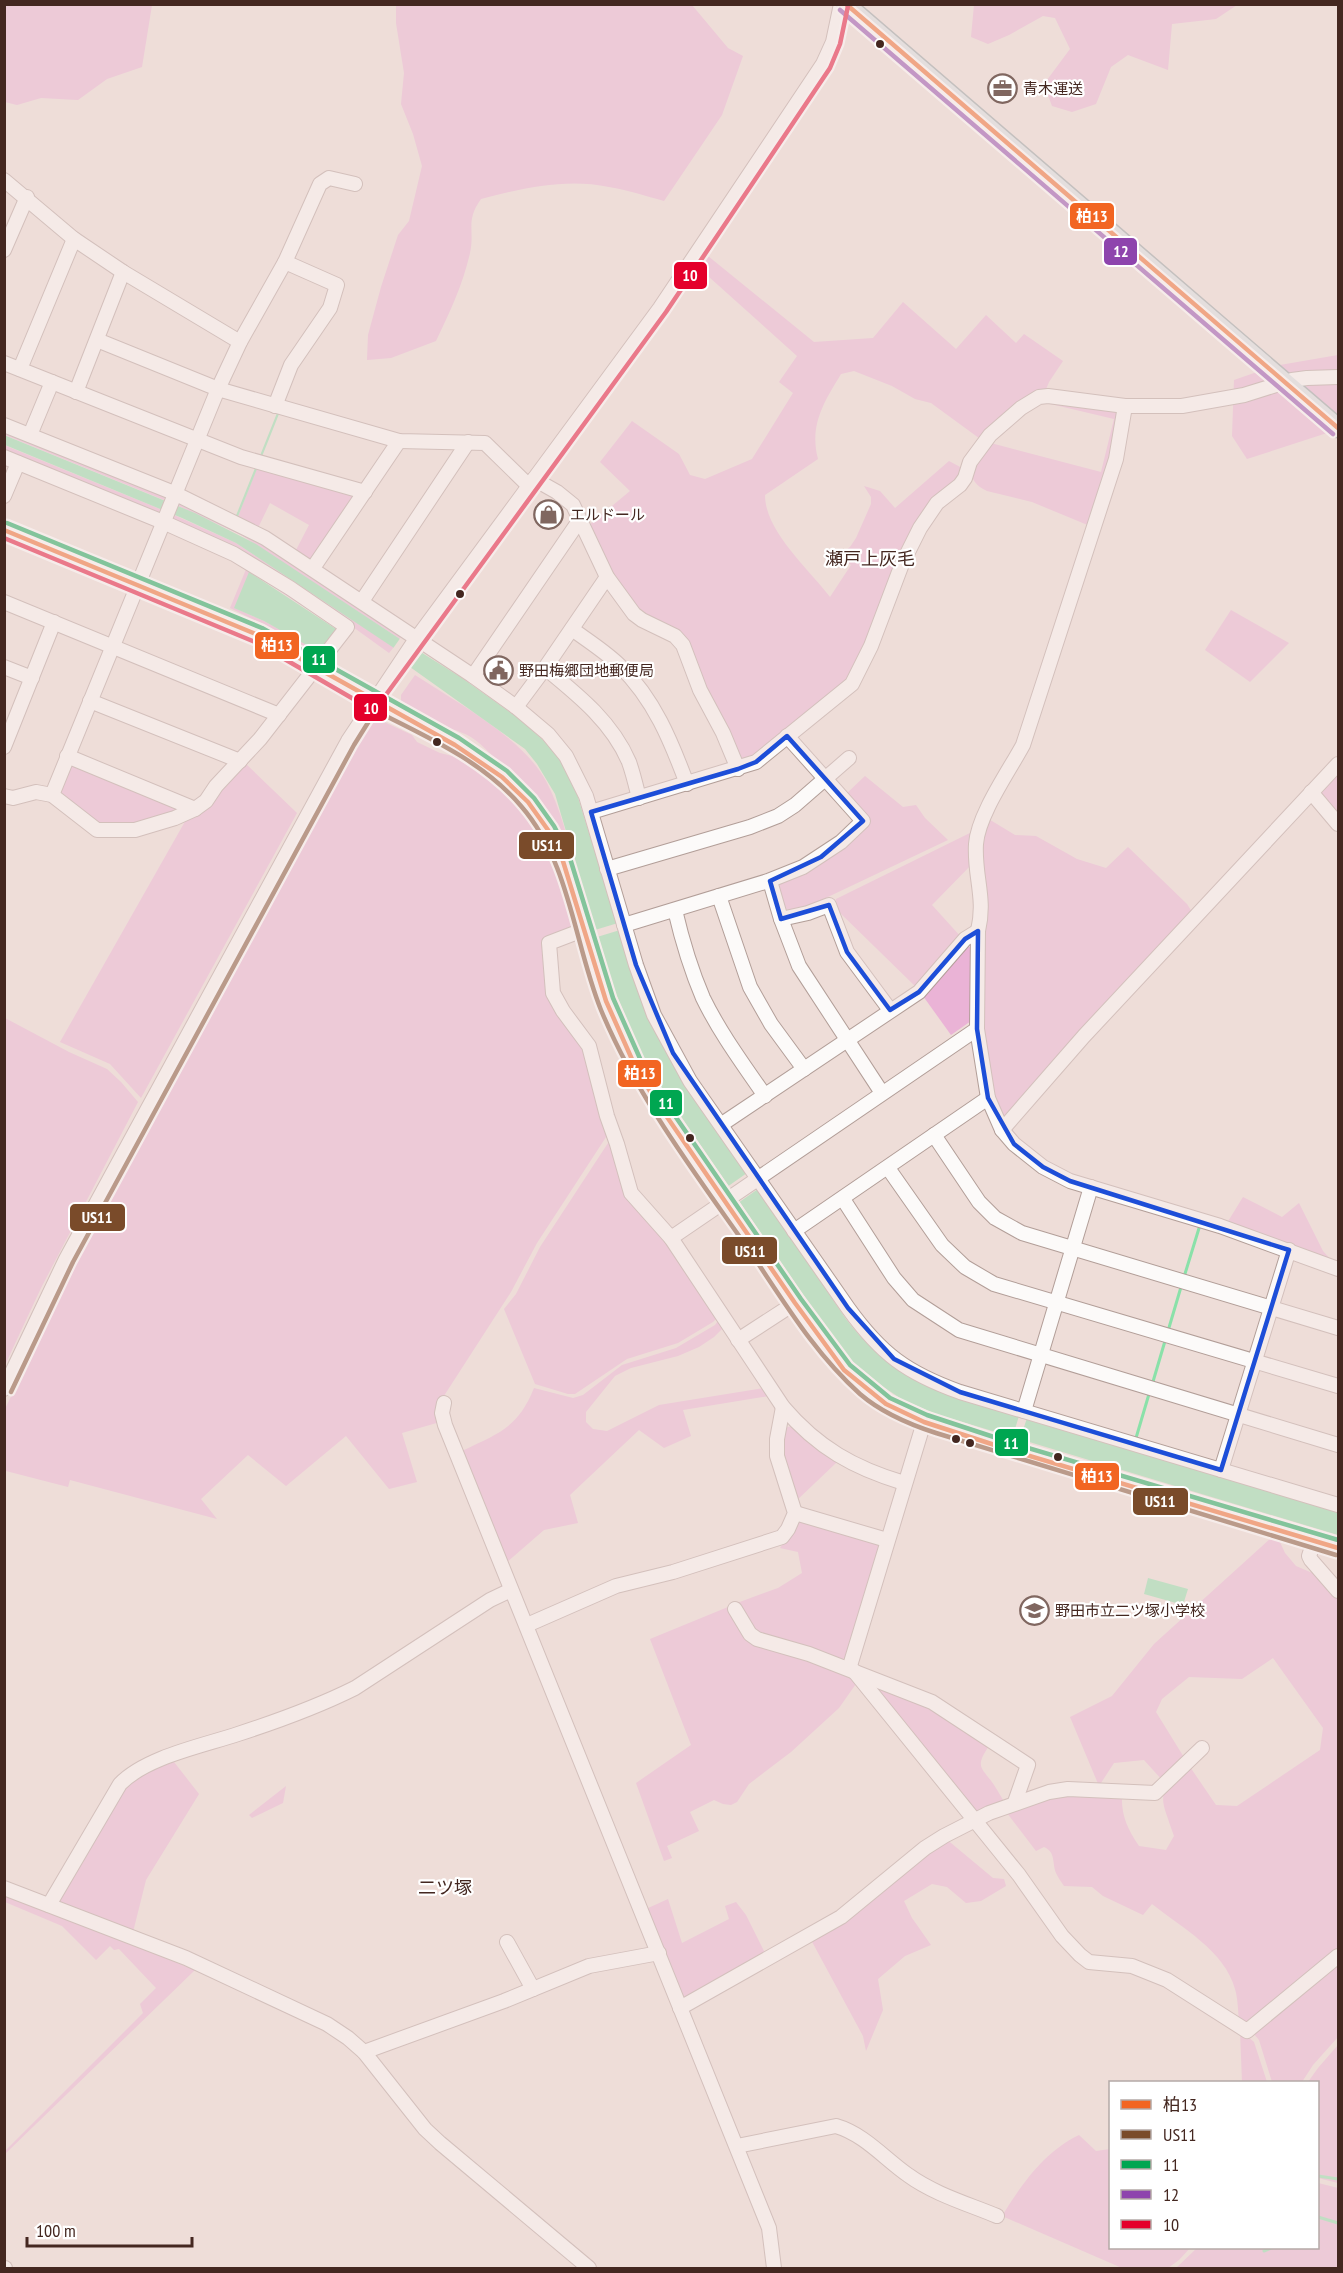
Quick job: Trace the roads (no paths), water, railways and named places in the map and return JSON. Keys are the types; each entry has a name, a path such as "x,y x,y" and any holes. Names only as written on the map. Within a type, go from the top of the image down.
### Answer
{"main road":[{"path":"843,4 1338,428"}],"street":[{"path":"4,1389 66,1259 135,1129 348,741 400,662 660,308 823,64 833,42 843,4"},
{"path":"51,795 196,440 240,342 285,262 320,184 329,178 355,184"},
{"path":"4,180 27,197 74,239 123,272 240,342"},
{"path":"4,250 27,197"},
{"path":"20,369 74,239"},
{"path":"275,406 291,365 330,308 337,285 285,262"},
{"path":"76,392 123,272"},
{"path":"97,340 218,390 399,441 485,443 532,482 557,492 573,505 607,577 634,614 675,636 683,645 700,690 723,733 738,769"},
{"path":"4,363 241,457 365,492"},
{"path":"591,812 756,762 852,684 863,664 902,564 920,528 937,503 960,485 970,462 990,435 1021,408 1039,397 1064,397 1125,406 1182,406 1244,395 1285,382 1307,378 1338,377"},
{"path":"30,435 51,382"},
{"path":"1125,406 1116,459 1023,745 978,832 976,857 982,895 982,915 978,931 977,1029 988,1098 1002,1130 1014,1144 1056,1175 1179,1213 1338,1269"},
{"path":"4,425 174,493 265,538 473,676 549,734 566,756 586,796 636,965 654,1014 690,1081 722,1124 754,1180 868,1336 894,1359 920,1376 938,1384 1338,1505"},
{"path":"313,568 399,441"},
{"path":"362,601 468,442"},
{"path":"4,457 163,522 234,554 290,588 347,627 279,715 216,786 206,801 195,809 175,818 135,830 97,830 51,795 36,792 13,798 4,796"},
{"path":"4,496 18,463"},
{"path":"473,676 579,521"},
{"path":"4,530 258,635 455,745 502,777 528,802 548,830 562,858 606,1001 635,1066 656,1101 728,1198 795,1303 844,1370 861,1386 886,1404 924,1422 1013,1451 1338,1548"},
{"path":"516,707 607,577"},
{"path":"4,602 279,715"},
{"path":"4,747 7,732 54,622"},
{"path":"572,628 619,665 636,684 661,721 687,784"},
{"path":"4,667 32,678"},
{"path":"545,668 584,699 613,733 629,762 639,798"},
{"path":"90,701 240,761"},
{"path":"624,925 770,881 821,857 863,821 787,736"},
{"path":"67,756 195,809"},
{"path":"608,869 750,827 778,816 795,806 849,758"},
{"path":"1002,1130 1084,1036 1338,764"},
{"path":"1311,792 1338,824"},
{"path":"770,881 781,919 799,966 882,1093"},
{"path":"719,896 750,987 771,1024 804,1069"},
{"path":"781,919 808,914 829,905 847,952 890,1010"},
{"path":"675,910 686,951 704,998 724,1036 765,1096"},
{"path":"583,930 549,942 553,993 567,1018 589,1046 607,1116 631,1193 671,1238 783,1407 798,1425 825,1448 872,1474 904,1484"},
{"path":"722,1124 919,992 965,939 978,931"},
{"path":"671,1238 977,1029"},
{"path":"794,1232 988,1098"},
{"path":"934,1135 979,1202 995,1218 1022,1233 1338,1328"},
{"path":"888,1168 942,1245 965,1267 1002,1287 1338,1386"},
{"path":"1024,1411 1091,1187"},
{"path":"843,1199 894,1278 913,1300 959,1330 1338,1445"},
{"path":"1221,1470 1289,1250"},
{"path":"738,1340 795,1303"},
{"path":"444,1403 442,1413 446,1425 769,2228 774,2268"},
{"path":"527,1625 616,1586 673,1572 782,1537 795,1513 777,1456 777,1439 783,1407"},
{"path":"851,1670 887,1540 924,1422"},
{"path":"795,1513 887,1540"},
{"path":"1314,1541 1309,1556 1338,1591"},
{"path":"49,1905 120,1784 131,1772 152,1762 280,1720 333,1699 355,1688 490,1600 511,1590"},
{"path":"735,1609 750,1634 757,1639 809,1654 933,1702 1028,1766 1015,1802"},
{"path":"851,1670 1019,1875 1062,1936 1089,1962 1132,1966 1167,1980 1247,2031 1338,1956"},
{"path":"680,2008 841,1917 925,1848 974,1820 1015,1802 1049,1792 1082,1788 1155,1793 1202,1748"},
{"path":"4,1888 186,1958 327,2024 364,2052 425,2129 440,2143 589,2268"},
{"path":"507,1942 533,1989"},
{"path":"364,2052 494,2005 590,1966 659,1953"},
{"path":"737,2146 836,2126 850,2130 910,2177 950,2197 997,2216"}],"waterway":[{"path":"1184,1277 1200,1225"},
{"path":"1168,1331 1181,1287"},
{"path":"1152,1385 1165,1341"},
{"path":"1136,1438 1149,1394"},
{"path":"1319,2176 1338,2179"},
{"path":"1319,2217 1338,2223"},
{"path":"1264,2251 1269,2249"}],"place":[{"name":"青木運送","path":"1002,88"},
{"name":"エルドール","path":"549,514"},
{"name":"野田梅郷団地郵便局","path":"498,670"},
{"name":"野田市立二ツ塚小学校","path":"1034,1610"}],"district":[{"name":"瀬戸上灰毛","path":"870,558"},
{"name":"二ツ塚","path":"445,1887"}]}
